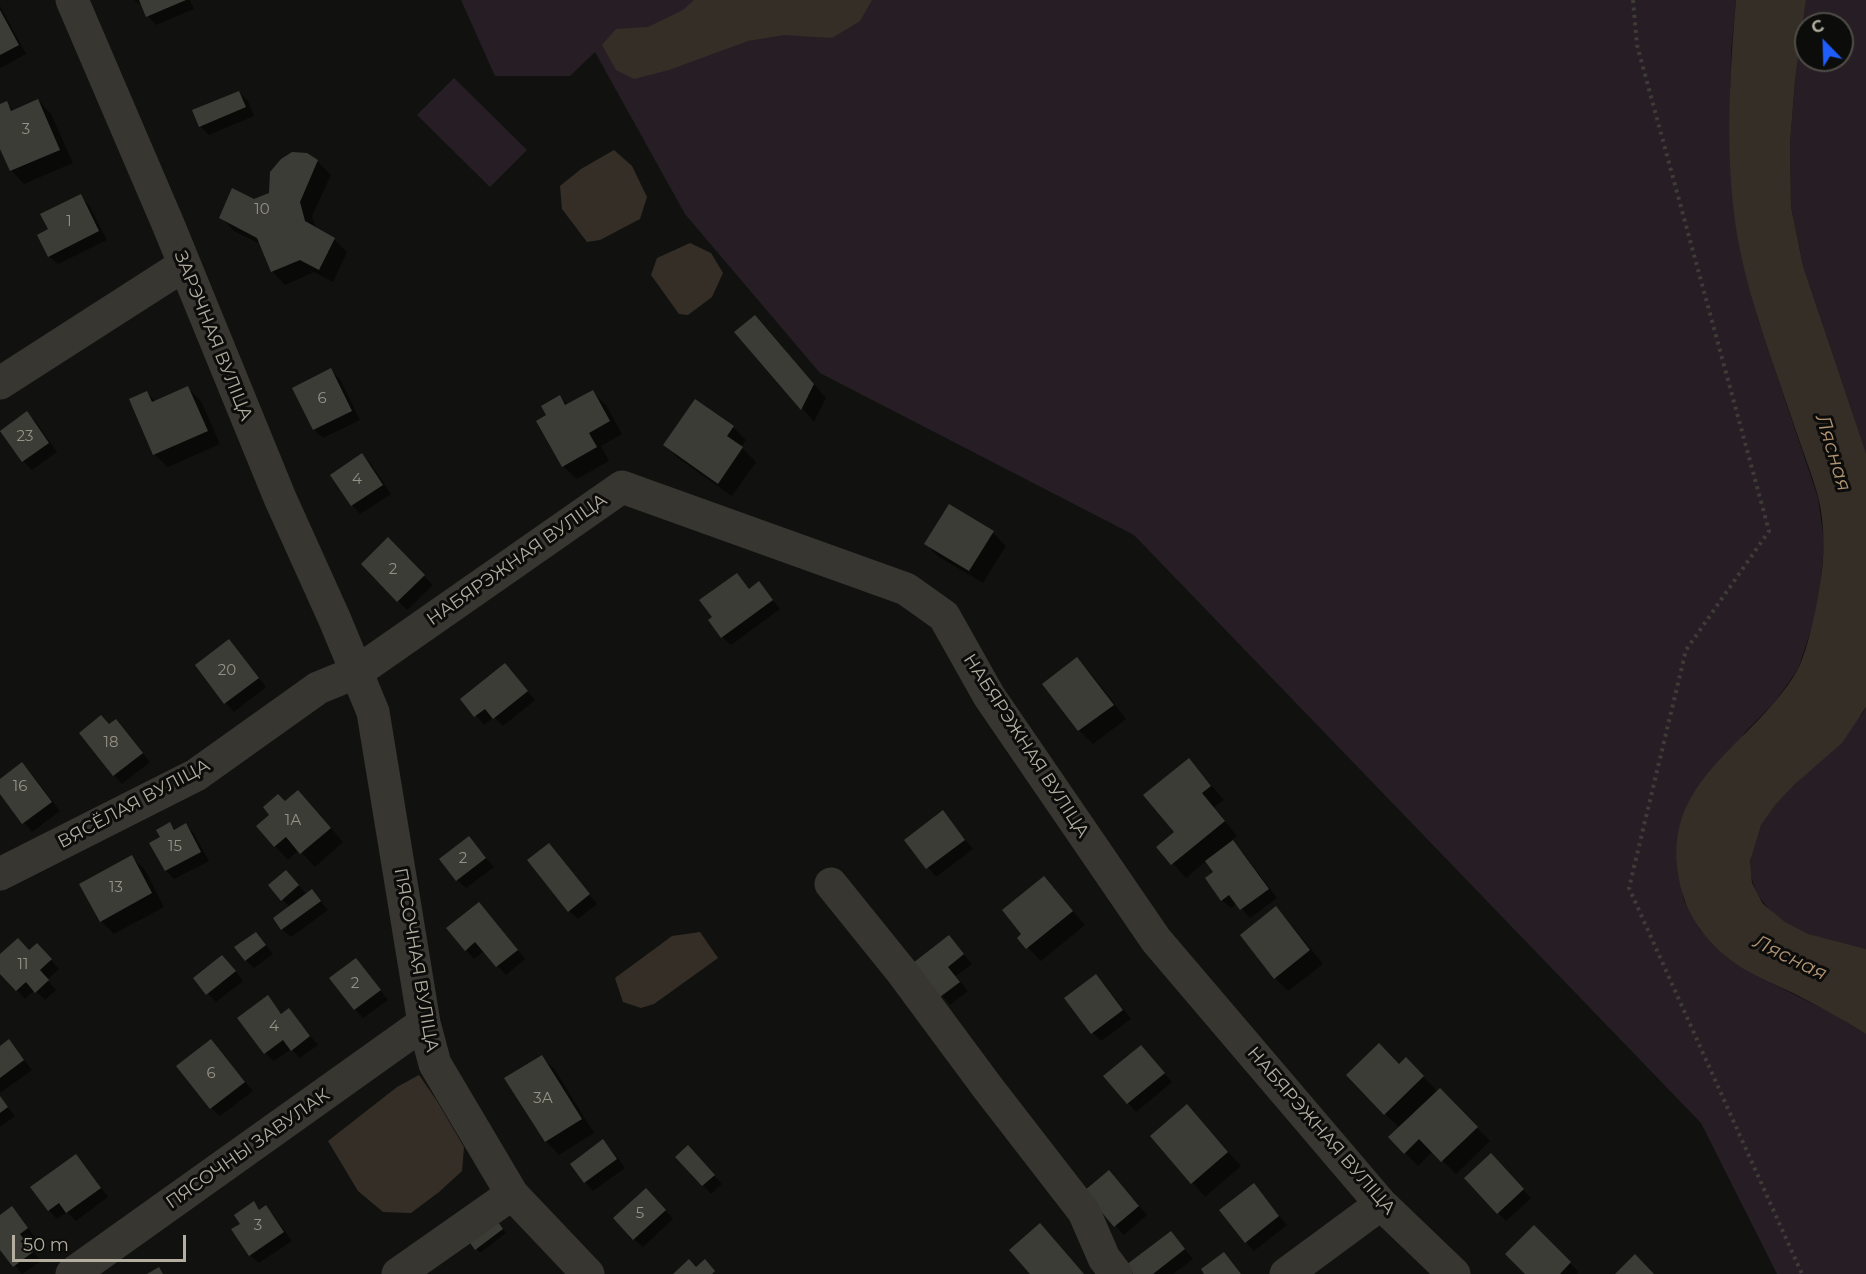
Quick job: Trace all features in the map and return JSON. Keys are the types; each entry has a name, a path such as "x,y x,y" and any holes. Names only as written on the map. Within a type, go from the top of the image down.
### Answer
{"street":[{"name":"ЗАРЭЧНАЯ ВУЛІЦА","path":"72,0 276,487 357,672"},
{"path":"0,383 184,265"},
{"name":"НАБЯРЭЖНАЯ ВУЛІЦА","path":"357,672 622,487 906,589 944,616 989,696 1156,940 1381,1203 1454,1274"},
{"name":"ВЯСЁЛАЯ ВУЛІЦА","path":"0,874 196,775 318,688 357,672"},
{"name":"ПЯСОЧНАЯ ВУЛІЦА","path":"357,672 373,712 424,1023 435,1064 512,1194 588,1274"},
{"path":"831,884 902,972 1084,1212 1104,1258 1116,1274"},
{"name":"ПЯСОЧНЫ ЗАВУЛАК","path":"72,1274 424,1023"},
{"path":"398,1274 512,1194"},
{"path":"1286,1274 1381,1203"}],"path":[{"path":"1633,0 1637,45 1770,531 1686,650 1629,888 1802,1274"}],"shaded area":[{"path":"461,0 1736,0 1731,53 1730,120 1732,186 1740,249 1758,319 1818,498 1824,541 1821,582 1812,627 1798,669 1774,703 1745,732 1677,865 1684,900 1700,930 1753,974 1833,1014 1866,1034 1866,1274 1777,1274 1701,1123 1134,535 820,373 685,214 595,52 570,76 495,76"},
{"path":"1806,0 1866,0 1866,453 1803,266 1791,207 1790,145 1796,72 1854,72 1854,12 1804,12"},
{"path":"454,78 527,150 490,187 417,115"},
{"path":"1866,707 1866,949 1808,934 1776,916 1756,891 1750,860 1761,825 1769,812 1863,713"}],"water":[{"path":"694,0 872,0 860,21 832,38 784,35 748,41 669,70 634,79 616,70 602,45 616,29 648,27 683,10"},
{"name":"Лясная","path":"1736,0 1806,0 1804,12 1794,12 1794,72 1796,72 1790,144 1791,207 1803,266 1866,453 1866,707 1842,743 1795,784 1775,805 1761,825 1750,861 1752,883 1763,904 1785,922 1808,934 1866,949 1866,1034 1812,1003 1744,969 1712,944 1696,922 1684,898 1677,859 1680,825 1692,797 1709,771 1777,699 1797,671 1811,629 1823,563 1823,529 1818,496 1757,315 1740,250 1730,157 1731,62"},
{"path":"614,150 632,166 647,197 640,219 600,240 587,242 562,209 560,186 581,169"},
{"path":"690,243 711,253 723,273 712,297 688,315 679,314 651,275 657,258"},
{"path":"700,932 718,958 654,1004 641,1008 623,1002 615,978 672,936"},
{"path":"419,1075 464,1147 462,1171 411,1213 383,1212 358,1191 328,1141 397,1087"}],"building":[{"path":"139,0 186,0 146,17"},
{"path":"0,10 19,45 0,55"},
{"path":"239,91 246,107 199,127 192,110"},
{"path":"38,99 60,150 10,171 0,149 0,104 7,101 11,111"},
{"path":"292,152 307,153 318,160 300,202 305,221 335,238 319,270 300,260 271,272 257,238 219,218 232,188 254,199 269,193 270,172 281,159"},
{"path":"81,194 99,231 48,257 37,235 48,229 40,214"},
{"path":"755,315 814,384 801,410 734,332"},
{"path":"331,368 352,411 313,430 292,388"},
{"path":"188,386 208,431 153,455 129,399 147,391 152,402"},
{"path":"593,390 610,421 589,433 597,447 562,467 536,421 546,415 541,406 560,395 565,405"},
{"path":"695,399 734,426 727,436 743,447 718,484 663,445"},
{"path":"27,411 49,443 22,462 0,431"},
{"path":"362,453 383,485 351,506 330,475"},
{"path":"949,504 994,531 969,571 924,544"},
{"path":"388,537 425,575 397,602 361,564"},
{"path":"737,573 749,589 759,581 773,600 721,638 708,620 712,617 699,600"},
{"path":"229,639 259,678 224,704 195,665"},
{"path":"1077,657 1114,705 1078,731 1042,684"},
{"path":"505,663 528,691 493,719 485,709 474,717 460,699"},
{"path":"101,715 109,724 116,719 143,753 113,776 79,733"},
{"path":"1189,758 1211,786 1202,793 1225,821 1171,865 1156,847 1174,832 1143,795"},
{"path":"22,762 52,802 22,824 0,794 0,779"},
{"path":"298,790 331,828 300,854 286,837 274,847 256,826 269,815 263,807 278,794 285,801"},
{"path":"943,810 965,840 926,869 904,840"},
{"path":"170,822 174,830 186,823 201,852 165,871 149,843 160,837 156,830"},
{"path":"469,836 486,858 456,881 439,859"},
{"path":"1233,840 1269,889 1240,910 1229,895 1221,901 1205,878 1213,872 1205,861"},
{"path":"549,843 590,894 568,912 527,860"},
{"path":"132,855 152,893 100,922 79,884"},
{"path":"286,870 299,885 281,901 268,885"},
{"path":"1044,876 1073,911 1026,949 1017,938 1021,934 1002,910"},
{"path":"312,889 321,901 281,930 273,918"},
{"path":"479,902 518,950 496,967 475,942 465,951 446,928"},
{"path":"1276,906 1310,950 1274,979 1240,935"},
{"path":"256,932 266,945 245,961 234,947"},
{"path":"949,935 964,954 948,967 960,982 940,997 913,963"},
{"path":"18,938 29,950 37,943 52,959 40,970 49,980 35,993 26,982 16,991 0,974 0,954"},
{"path":"222,955 236,971 206,995 193,978"},
{"path":"356,958 381,990 354,1010 329,978"},
{"path":"1096,974 1123,1010 1091,1034 1064,998"},
{"path":"268,995 281,1014 289,1008 310,1036 291,1051 283,1040 264,1054 237,1018"},
{"path":"9,1039 24,1060 0,1078 0,1046"},
{"path":"211,1039 245,1082 210,1109 176,1066"},
{"path":"1379,1043 1399,1064 1406,1057 1424,1076 1384,1115 1346,1075"},
{"path":"1141,1045 1165,1073 1127,1104 1103,1076"},
{"path":"542,1055 582,1119 545,1142 504,1078"},
{"path":"1440,1088 1478,1127 1441,1162 1419,1139 1404,1154 1388,1137"},
{"path":"0,1096 8,1107 0,1113"},
{"path":"1187,1104 1228,1152 1191,1184 1150,1136"},
{"path":"603,1139 617,1159 584,1183 570,1164"},
{"path":"688,1145 715,1175 702,1186 675,1157"},
{"path":"1491,1153 1524,1189 1497,1214 1464,1178"},
{"path":"76,1154 101,1188 66,1213 59,1203 48,1211 30,1187"},
{"path":"1109,1170 1139,1206 1114,1227 1084,1191"},
{"path":"1254,1183 1279,1216 1245,1243 1219,1210"},
{"path":"646,1188 666,1210 633,1240 613,1218"},
{"path":"254,1201 259,1210 266,1205 284,1232 249,1256 231,1229 240,1224 234,1215"},
{"path":"12,1206 28,1228 20,1234 33,1252 13,1267 0,1250 0,1215"},
{"path":"494,1216 503,1229 475,1250 466,1237"},
{"path":"1040,1223 1084,1274 1030,1274 1009,1250"},
{"path":"1534,1225 1571,1262 1560,1274 1525,1274 1505,1254"},
{"path":"1171,1231 1185,1249 1153,1274 1133,1274 1126,1265"},
{"path":"1224,1252 1241,1274 1204,1274 1201,1269"},
{"path":"1635,1254 1654,1274 1615,1274"},
{"path":"689,1259 696,1267 705,1259 715,1271 712,1274 673,1274"},
{"path":"159,1267 163,1274 147,1274"}]}
